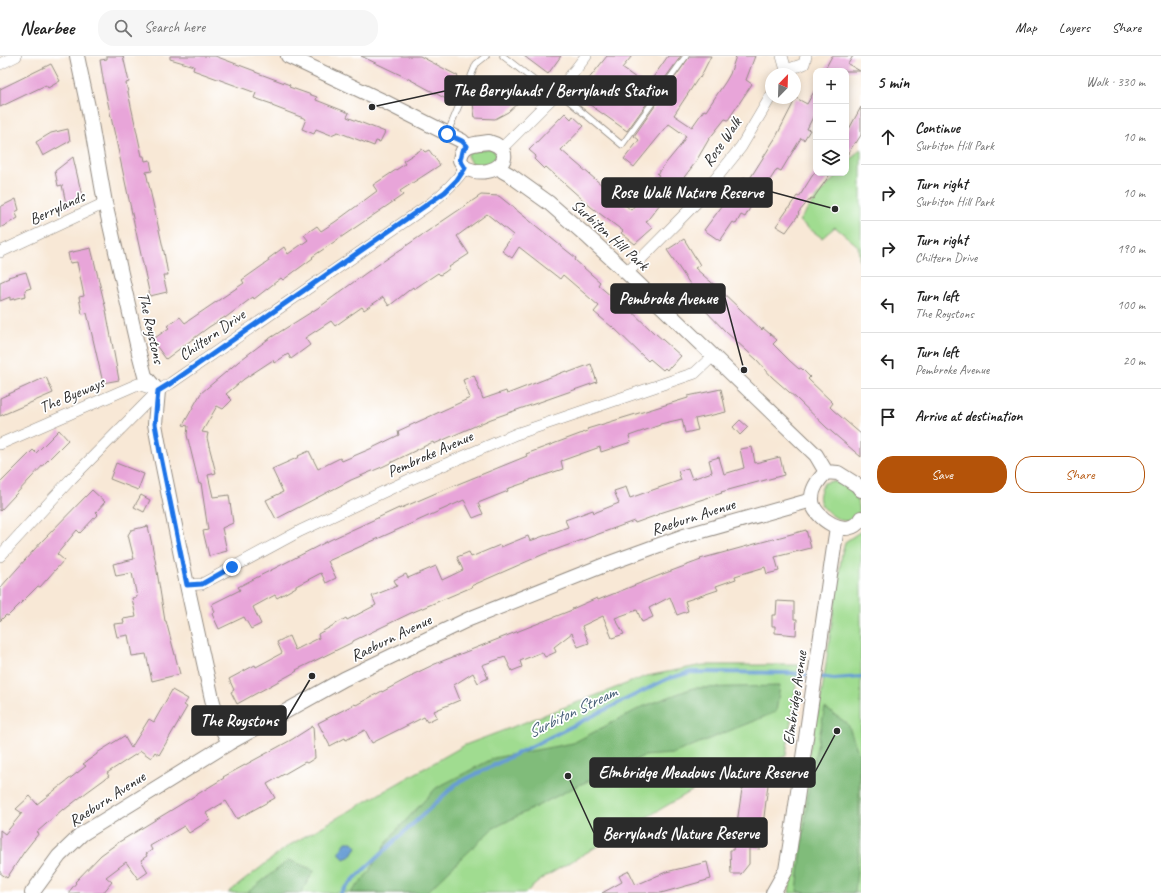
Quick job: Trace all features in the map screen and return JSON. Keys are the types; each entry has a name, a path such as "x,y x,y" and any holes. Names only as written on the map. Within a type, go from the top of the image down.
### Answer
{"street":[{"path":"0,64 16,56"},
{"name":"The Roystons","path":"77,56 89,112 105,203 145,376 158,391"},
{"path":"288,56 383,101 462,141 467,146"},
{"path":"500,148 506,144 556,94 586,56"},
{"path":"782,56 784,68"},
{"path":"794,68 804,64 806,56"},
{"name":"Rose Walk","path":"627,273 670,231 703,195 741,147 766,104"},
{"path":"489,142 495,144 500,148 504,156 503,162 490,171 482,172 465,168 460,160 462,151 467,146 489,142"},
{"name":"Surbiton Hill Park","path":"499,166 503,171 549,203 627,273 816,455 826,472"},
{"name":"Chiltern Drive","path":"0,556 70,480 158,391 430,204 457,180 465,168"},
{"name":"Berrylands","path":"0,252 105,203"},
{"name":"Pembroke Avenue","path":"187,585 202,584 300,531 411,479 516,434 695,372 713,356"},
{"name":"The Byeways","path":"0,444 138,384 158,391"},
{"path":"158,391 155,424 158,445 187,585 218,720 228,743"},
{"path":"861,490 857,485 838,473 826,472 815,487 812,500 814,506 822,517 837,527 850,528 859,522 861,518"},
{"name":"Raeburn Avenue","path":"32,893 58,856 82,834 228,743 344,680 469,620 607,564 684,536 812,500"},
{"name":"Elmbridge Avenue","path":"773,893 786,870 837,527"}],"lane":[{"path":"447,134 476,64 486,56"},
{"path":"503,56 556,94 622,145 686,56"}],"green space":[{"path":"861,148 861,277 858,246 835,227 822,238 799,221 817,197 836,176 849,176 849,162"},
{"path":"492,149 498,159 491,165 476,164 468,159 467,155 472,151"},
{"path":"832,481 848,488 856,496 858,501 859,513 848,521 837,518 821,505 820,491 824,483"},
{"path":"861,531 861,893 789,893 806,764 821,698 842,553 845,542"},
{"path":"703,665 799,665 786,756 746,767 702,785 543,878 525,893 228,893 288,846 465,745 647,676"},
{"path":"780,686 776,712 672,754 644,756 577,786 492,829 426,893 351,893 369,872 393,834 436,788 494,758 573,743 642,707 693,688"},
{"path":"825,708 848,724 859,755 859,845 855,893 805,893 797,891 809,786"},
{"path":"289,860 314,870 301,893 247,893"}],"water":[{"path":"346,842 353,842 357,847 351,856 344,859 339,852"}],"building":[{"path":"107,56 123,56 129,82 126,83 142,156 144,156 145,161 150,160 152,171 146,172 168,275 163,275 167,292 150,296 104,85 100,60 107,59"},
{"path":"170,56 215,56 317,97 316,100 349,113 347,117 385,132 380,142 376,141 374,146 338,132 331,135 316,129 314,134 302,129 306,119 254,98 256,93 193,70 194,66 170,59"},
{"path":"361,56 420,56 458,76 446,99"},
{"path":"524,56 561,56 548,74"},
{"path":"607,56 632,56 622,68 647,86 668,56 681,56 627,131 576,95"},
{"path":"690,56 711,56 700,78 699,77 674,115 692,127 704,110 706,111 726,81 736,56 755,56 746,80 752,84 728,120 725,119 709,139 695,163 669,197 667,195 663,200 654,194 660,204 646,222 653,228 635,244 621,233 623,231 591,207 546,167 544,169 534,159 536,156 529,150 565,113 571,119 573,116 584,126 561,150 631,210 659,175 657,174 680,146 686,136 669,124 634,167 624,159 639,140 634,136"},
{"path":"832,56 853,56 848,64 860,71 849,71 849,68 826,68"},
{"path":"51,64 60,81 48,88 46,85 0,107 0,89"},
{"path":"505,83 520,101 508,112 495,119 475,118 472,96 495,91"},
{"path":"813,93 813,117 807,129 810,130 804,140 801,138 781,171 777,169 764,191 757,200 755,199 745,217 741,215 736,224 733,222 720,241 704,230 744,177 749,180 776,137 793,104 801,104 801,101 807,104"},
{"path":"861,107 861,135 849,152 849,129"},
{"path":"68,129 70,141 43,156 36,142 51,133"},
{"path":"422,149 425,152 429,150 440,165 400,191 403,195 312,257 313,258 283,280 281,278 254,299 253,297 166,359 152,340 169,328 167,326 180,317 185,323 244,283 242,280 269,261 268,259 284,247 288,254 308,240 304,235 317,226 321,231 335,222 377,191 373,185 405,164 403,161"},
{"path":"73,157 83,200 67,208 62,185 58,186 55,171"},
{"path":"813,175 813,176 829,176 813,199 811,198 798,213 799,214 786,232 776,226 797,196 799,197"},
{"path":"481,195 499,196 576,258 575,260 600,282 598,285 618,302 620,300 655,334 681,356 667,370 665,368 663,370 650,359 648,361 612,326 594,312 599,306 563,275 560,279 519,247 512,258 502,251 513,235 487,214 457,236 469,254 449,267 450,268 445,272 440,275 438,273 414,289 413,287 389,306 383,297 364,310 362,307 335,326 331,321 305,338 310,345 291,359 288,354 274,363 273,360 244,379 226,394 232,400 223,409 217,406 202,432 208,433 207,438 216,473 208,475 213,497 229,495 233,523 222,528 227,551 209,556 203,531 208,530 201,483 199,484 187,435 188,426 183,425 201,393 267,340 321,306 366,273"},
{"path":"16,199 19,210 15,212 18,218 0,228 0,207"},
{"path":"684,239 700,265 695,268 762,330 763,328 777,340 773,344 790,361 799,369 801,368 810,377 808,379 833,403 830,407 861,434 861,457 772,377 757,360 687,294 692,287 667,250"},
{"path":"91,248 106,310 119,380 103,383 87,313 82,314 79,297 84,296 77,262 70,263 68,253"},
{"path":"26,272 31,288 25,290 26,296 10,300 10,297 0,301 0,282 9,278 8,277"},
{"path":"591,364 597,382 491,419 434,444 433,442 382,467 351,480 276,519 266,500 283,492 272,469 309,451 318,469 340,458 342,461 370,449 399,435 398,431 470,398 463,380 474,375 483,399 506,391 507,394 566,371 567,373"},
{"path":"46,377 53,393 0,416 0,398"},
{"path":"721,389 726,412 695,419 698,430 685,433 682,419 660,424 629,436 631,442 601,452 600,447 561,461 563,469 507,489 508,491 478,503 483,514 473,518 464,500 328,561 336,578 326,583 321,573 277,598 275,595 253,607 261,624 251,629 244,617 219,629 212,614 215,612 212,604 240,590 238,587 330,540 399,508 527,456 526,454 588,431 587,429 688,398 688,396"},
{"path":"740,420 748,427 740,435 733,427"},
{"path":"59,430 68,440 0,511 0,483 33,450 36,453"},
{"path":"752,447 755,463 780,457 784,475 721,492 722,493 660,513 635,523 634,521 544,554 411,613 353,641 296,670 297,671 237,704 231,692 234,690 229,679 282,653 277,642 289,636 295,650 319,638 318,634 346,618 347,620 376,605 372,596 397,586 394,580 406,574 408,578 436,566 442,580 463,570 457,557 469,552 471,557 500,545 501,547 528,536 530,541 568,527 565,520 593,510 594,513 619,503 614,491 626,487 630,498 681,480 678,471 688,468 692,479 712,472 709,460 719,457 724,474 744,468 740,449"},
{"path":"116,463 144,474 138,490 110,479"},
{"path":"92,490 105,502 96,512 98,514 80,533 77,530 57,554 64,560 40,587 38,586 8,616 6,615 0,621 0,588 42,541"},
{"path":"141,495 150,500 144,512 134,507"},
{"path":"148,526 165,621 180,674 152,681 146,654 132,656 128,635 117,637 114,624 124,623 123,619 136,617 132,598 137,597 132,573 116,576 113,564 134,559 128,535 131,530"},
{"path":"806,530 811,548 775,557 779,571 767,574 765,567 735,576 736,579 716,586 718,590 685,601 688,611 677,615 670,597 649,608 653,617 642,622 637,610 615,618 624,634 612,638 603,616 582,626 589,643 578,647 572,633 554,647 556,652 545,657 542,652 520,661 522,667 512,671 505,657 482,665 488,678 478,683 473,673 454,685 460,700 434,711 437,717 427,722 424,717 372,743 365,730 330,746 318,723 435,664 572,610 597,598 598,600 701,560 700,559"},
{"path":"777,601 794,602 794,619 797,619 796,635 775,633 775,626 772,626 772,615 776,615"},
{"path":"172,690 188,699 184,705 187,707 159,755 155,752 151,758 141,751 107,773 109,776 64,810 63,809 37,832 39,833 24,852 7,878 0,873 0,830 5,834 22,813 16,809 30,796 37,804 86,766 83,764 97,753 124,736 131,748 149,719 154,722"},
{"path":"313,726 315,758 307,763 305,762 267,784 275,798 237,819 226,801 206,813 210,820 189,833 184,826 150,846 152,850 141,860 148,872 138,879 126,862 106,877 112,882 103,893 68,893 76,883 75,882 101,855 119,842 224,778 223,777 291,740"},
{"path":"752,775 769,777 760,849 749,848 749,864 741,874 731,874 730,850 733,850 742,789 745,781 751,782"},
{"path":"707,862 711,879 661,893 602,893 622,882 619,876 629,871 636,885 666,872"}],"waterway":[{"name":"Surbiton Stream","path":"341,893 356,877 456,784 667,679 691,672 792,673 834,679 861,677"}],"place":[{"name":"The Berrylands / Berrylands Station","path":"372,107"},
{"name":"Rose Walk Nature Reserve","path":"835,209"},
{"name":"Pembroke Avenue","path":"744,370"},
{"name":"The Roystons","path":"312,676"},
{"name":"Elmbridge Meadows Nature Reserve","path":"837,731"},
{"name":"Berrylands Nature Reserve","path":"568,776"}],"route":[{"path":"232,567 202,584 187,585 155,424 158,391 430,204 445,192 457,180 465,168 460,160 462,151 467,146 462,141 447,134"}]}
